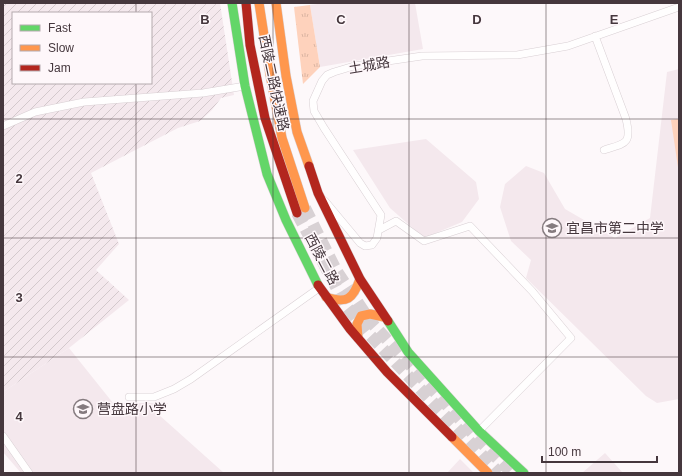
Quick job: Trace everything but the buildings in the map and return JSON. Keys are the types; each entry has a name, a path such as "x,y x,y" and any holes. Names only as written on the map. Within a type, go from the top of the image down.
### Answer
{"main road":[{"name":"西陵二路","path":"232,3 245,86 267,174 286,220 319,288 387,372 488,473"},
{"name":"西陵二路快速路","path":"246,3 250,45 265,118 301,211 282,138 270,74 260,3"},
{"name":"西陵二路","path":"276,3 286,76 297,132 318,193 360,279 408,352 480,431 524,473"},
{"path":"326,297 336,301 348,300 355,293 360,279"},
{"path":"358,338 356,323 363,315 370,314 384,317"}],"street":[{"name":"土城路","path":"380,230 381,215 314,111 313,101 322,81 327,75 354,66 422,56 517,55 568,46 679,7"},
{"path":"596,36 626,119 629,132 628,138 624,142 604,150"},
{"path":"3,126 35,112 84,102 203,93 245,86"},
{"path":"318,193 360,243 365,246 372,245 380,230 396,221 424,241 470,226 532,290 571,338 480,431"},
{"path":"129,397 154,397 174,389 191,379 319,288"},
{"path":"3,436 29,473"}],"shaded area":[{"path":"3,3 220,3 234,95 221,98 212,110 200,121 178,128 91,173 119,244 96,270 129,300 69,348 3,392"},
{"path":"325,3 415,3 423,49 320,67 310,5"},
{"name":"宜昌市第二中学","path":"679,69 679,399 657,403 646,396 526,278 531,260 511,241 500,207 505,184 526,166 544,173 565,209 615,238 650,218 667,72"},
{"path":"426,139 476,182 479,199 462,222 424,238 390,208 353,150"},
{"name":"营盘路小学","path":"69,348 113,403 168,403 158,414 224,473 21,473 3,452 3,392"},
{"path":"605,453 623,473 582,473"},
{"path":"460,459 474,473 447,473"}],"green space":[{"path":"310,5 320,67 303,84 294,7"},
{"path":"679,119 679,174 671,120"}],"tunnel":[{"path":"305,208 336,270 370,321 475,436 512,473"},
{"path":"297,213 346,306 368,333 499,473"}],"traffic: fast":[{"path":"232,3 245,86 267,174 286,220 318,285"},
{"path":"388,321 408,352 479,431 524,473"}],"traffic: slow":[{"path":"259,3 282,138 305,208"},
{"path":"276,3 286,76 297,132 309,166"},
{"path":"326,297 339,300 348,298 355,291 360,279"},
{"path":"358,338 357,324 361,316 370,314 384,317"},
{"path":"452,437 488,473"}],"traffic: jam":[{"path":"246,3 250,45 265,118 297,213"},
{"path":"309,166 318,193 360,279 388,321"},
{"path":"318,285 350,329 387,372 452,437"}],"place":[{"name":"宜昌市第二中学","path":"552,228"},
{"name":"营盘路小学","path":"83,409"}]}
